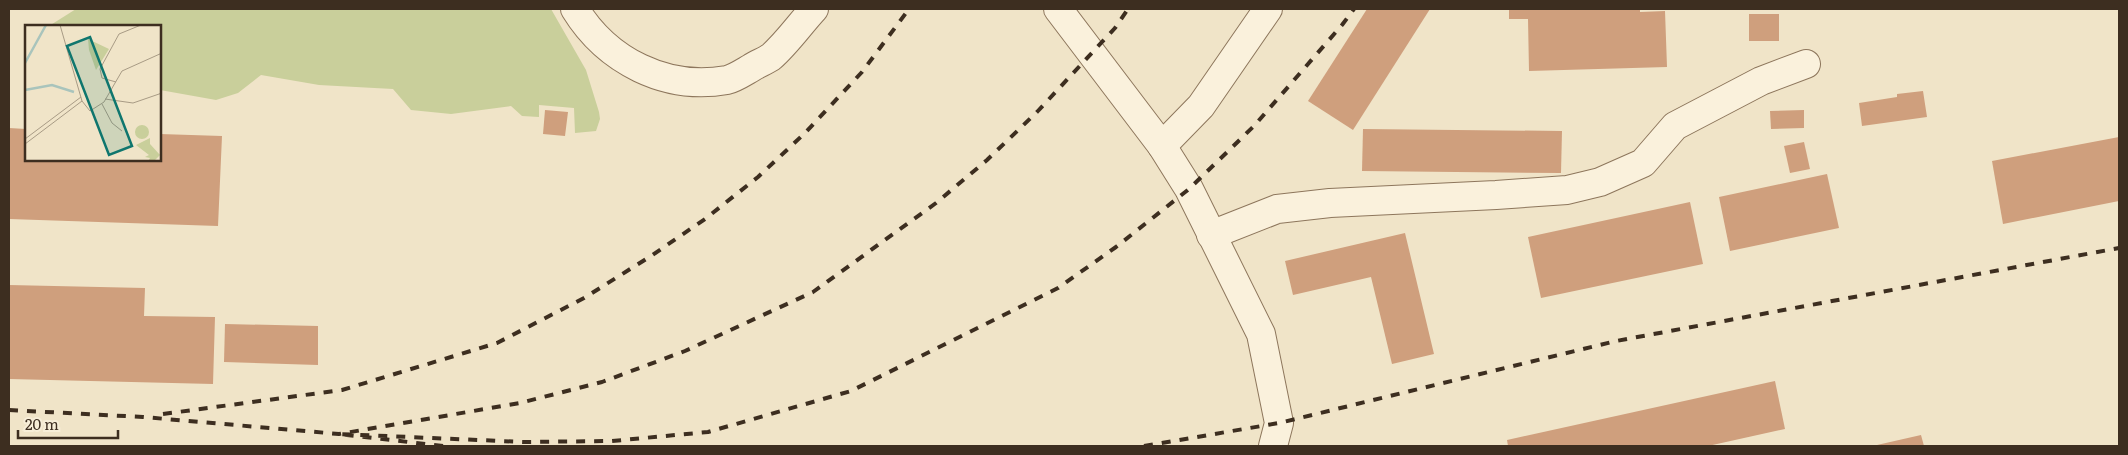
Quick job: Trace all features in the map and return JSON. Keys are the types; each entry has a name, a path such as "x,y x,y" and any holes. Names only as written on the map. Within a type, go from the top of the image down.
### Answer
{"street":[{"path":"575,9 582,21 605,45 629,62 658,77 689,82 729,80 770,57 814,9"},
{"path":"1058,9 1162,146 1189,189 1261,334 1279,422 1274,446"},
{"path":"1162,146 1201,106 1268,9"},
{"path":"1211,235 1277,210 1330,203 1567,190 1600,182 1643,163 1675,126 1761,81 1806,64"}],"green space":[{"path":"76,9 551,9 586,70 600,119 596,131 575,133 574,108 539,105 539,117 522,116 511,106 451,114 411,110 393,89 319,85 261,75 238,93 216,100 161,90 161,25 51,25"}],"building":[{"path":"1367,9 1430,9 1353,130 1308,101"},
{"path":"1509,9 1640,9 1640,12 1665,11 1667,67 1529,71 1528,19 1509,19"},
{"path":"1749,14 1779,14 1779,41 1749,41"},
{"path":"1923,91 1927,117 1862,126 1859,103 1897,97 1897,94"},
{"path":"545,110 568,112 565,136 543,134"},
{"path":"1804,110 1804,128 1771,129 1770,111"},
{"path":"9,128 25,129 25,161 161,161 161,134 222,136 218,226 9,219"},
{"path":"1363,129 1562,131 1561,173 1362,171"},
{"path":"2119,137 2119,201 2003,224 1992,161"},
{"path":"1804,142 1810,169 1790,173 1784,146"},
{"path":"1827,174 1839,228 1730,251 1719,197"},
{"path":"1690,202 1703,264 1541,298 1528,237"},
{"path":"1405,233 1434,354 1392,364 1371,277 1293,295 1285,261"},
{"path":"9,285 145,288 144,316 215,317 213,384 9,379"},
{"path":"225,324 318,326 318,365 224,362"},
{"path":"1775,381 1785,429 1708,446 1508,446 1507,440"},
{"path":"1921,435 1924,446 1877,446 1877,445"}],"railway":[{"path":"163,414 342,390 497,343 584,298 705,219 758,177 805,133 862,72 909,9"},
{"path":"9,410 143,417 339,434 520,403 602,382 685,351 813,292 936,203 987,160 1037,112 1115,28 1128,9"},
{"path":"443,446 339,434 524,442 612,441 708,432 851,391 1058,288 1116,247 1189,189 1254,126 1354,9"},
{"path":"1144,446 1279,423 1616,341 2119,248"}]}
